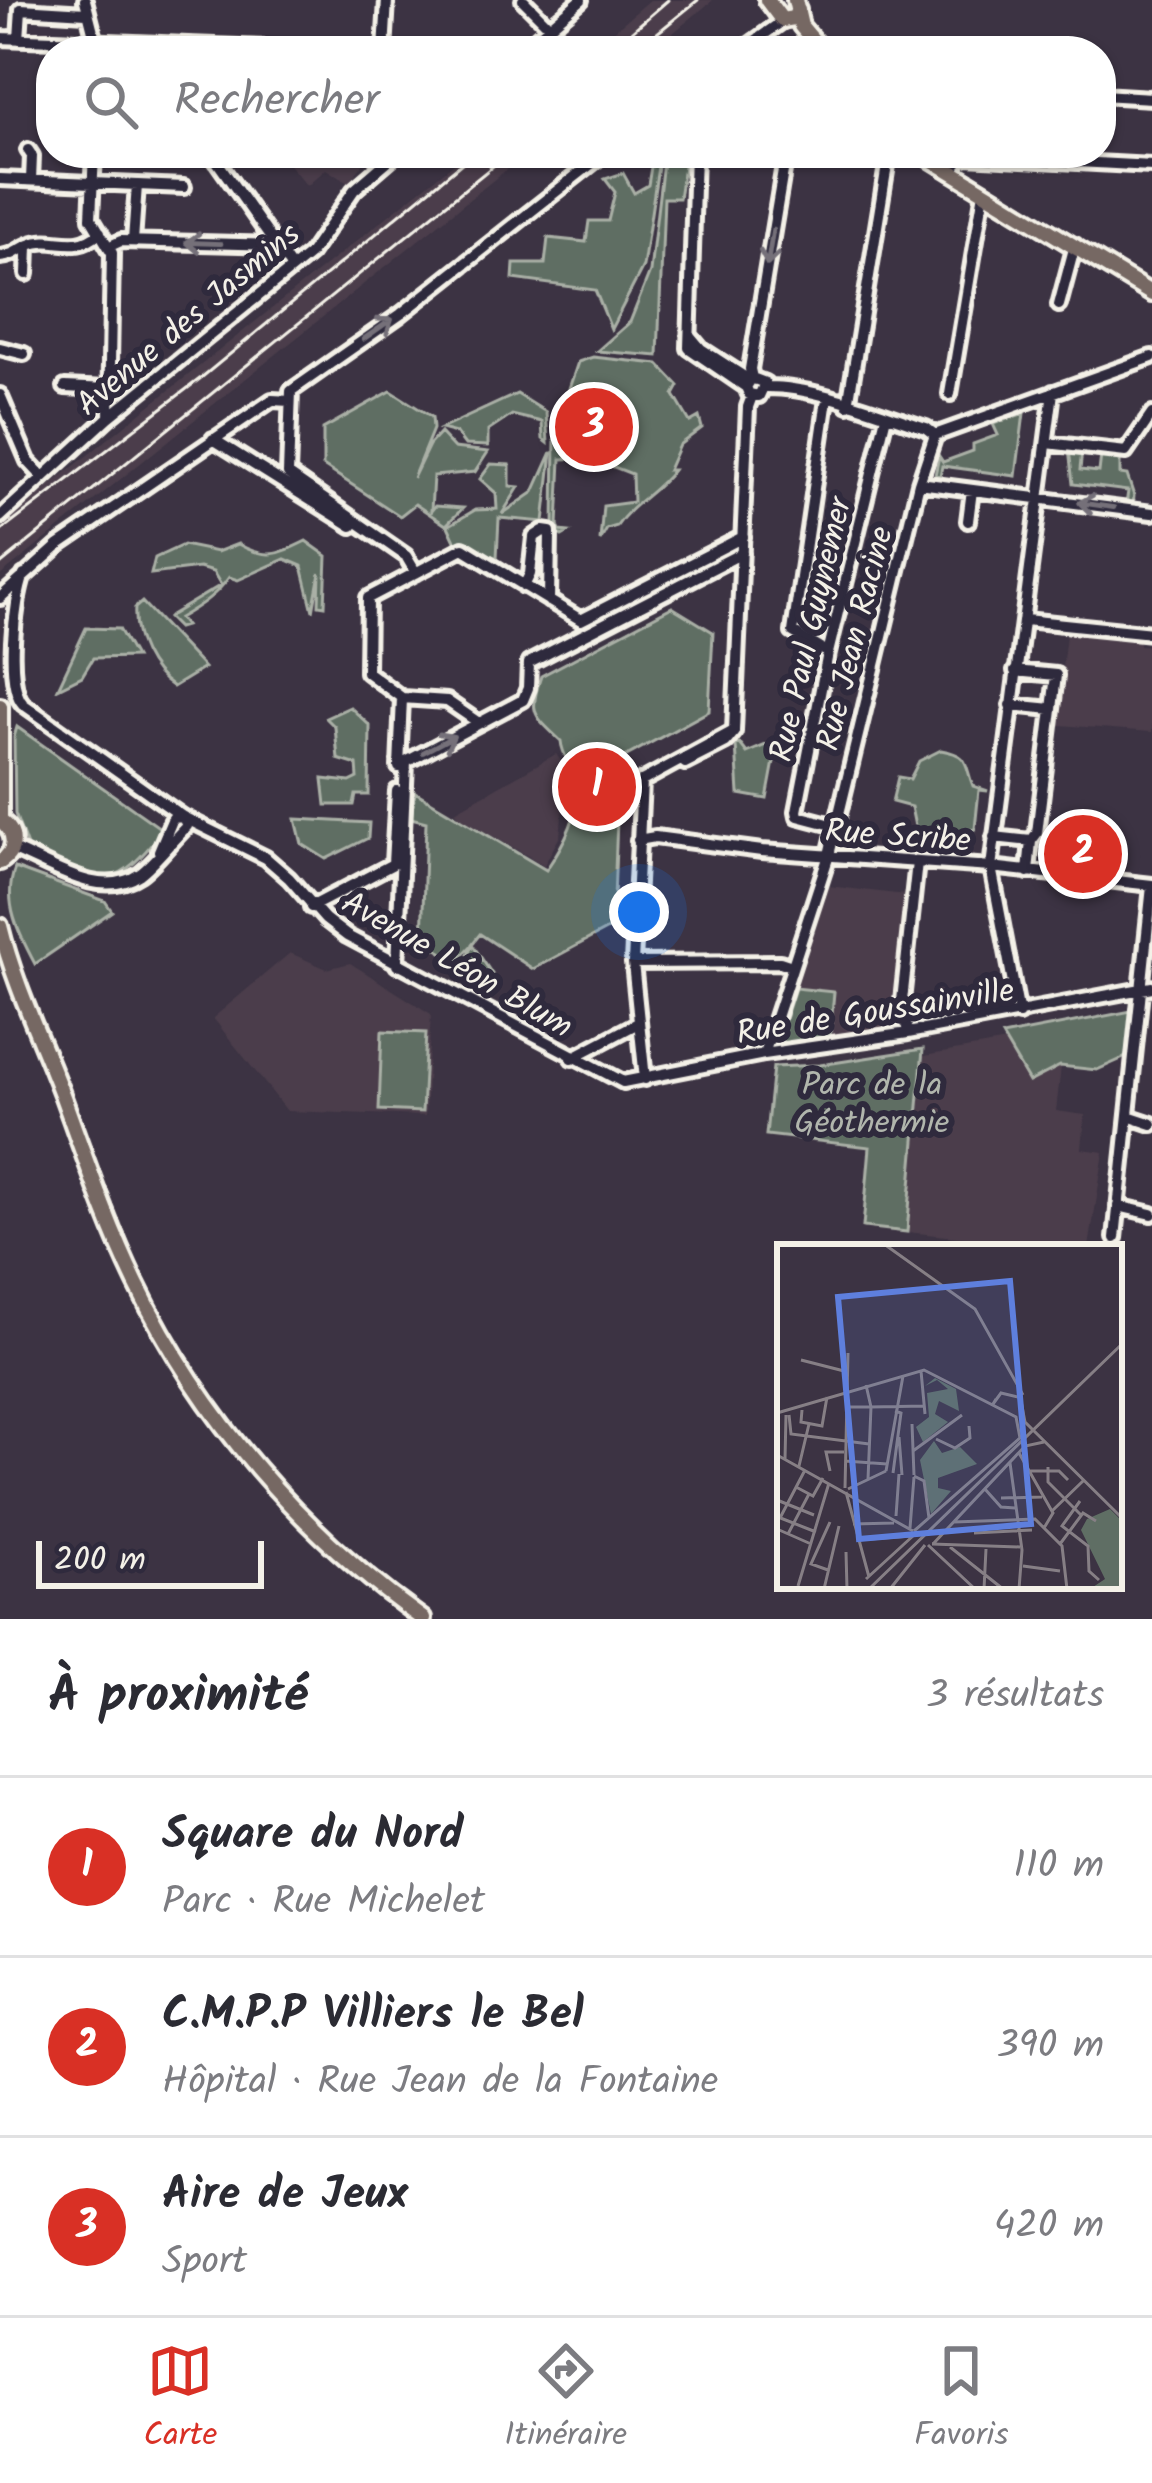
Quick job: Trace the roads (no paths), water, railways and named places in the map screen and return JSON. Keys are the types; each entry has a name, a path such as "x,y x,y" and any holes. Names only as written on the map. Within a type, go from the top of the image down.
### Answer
{"main road":[{"path":"785,8 800,36"},
{"path":"785,8 809,36"},
{"path":"944,168 1152,294"},
{"path":"0,706 0,820 13,836 12,849 0,862"},
{"path":"1,934 118,1243 180,1364 235,1440 296,1511 367,1577 423,1619"}],"street":[{"path":"385,36 387,0"},
{"path":"523,0 550,27"},
{"path":"539,36 581,0"},
{"path":"19,39 21,5 85,6 95,36"},
{"path":"762,36 785,8"},
{"path":"0,38 36,41"},
{"path":"1116,96 1152,98"},
{"path":"28,150 31,180"},
{"path":"1116,164 1152,166"},
{"path":"94,168 92,218 110,246 109,417"},
{"path":"221,168 291,268"},
{"name":"Avenue des Jasmins","path":"0,517 109,417 323,239 354,190 380,168"},
{"path":"285,478 290,401 297,383 401,314 586,168"},
{"path":"693,168 688,327 694,344 750,385"},
{"path":"645,1078 633,963 640,789 645,777 734,731 748,407 783,168"},
{"path":"848,405 887,168"},
{"path":"952,173 954,168"},
{"path":"0,178 184,187"},
{"path":"133,241 137,185"},
{"path":"950,394 984,192"},
{"path":"0,256 14,255 28,245 81,244 100,232"},
{"path":"110,246 133,241 274,245"},
{"path":"27,274 28,245"},
{"path":"1059,305 1075,245"},
{"path":"0,348 24,354"},
{"path":"750,385 760,378 765,387 827,399 926,428 935,435 1152,357"},
{"path":"65,387 107,389"},
{"name":"Rue Scribe","path":"638,840 655,837 992,868 1053,392"},
{"path":"0,395 28,461 43,476"},
{"path":"827,399 793,632 828,653"},
{"path":"6,596 58,545 272,400 290,401"},
{"path":"1126,452 1152,414"},
{"name":"Rue Paul Guynemer","path":"836,826 798,816 797,811 828,653 886,416"},
{"name":"Rue Jean Racine","path":"764,1054 829,855 919,483 935,435"},
{"path":"213,439 285,478 360,531 374,535 406,556 416,572"},
{"path":"1047,442 1126,452"},
{"path":"1126,452 1132,467"},
{"path":"919,483 1152,513"},
{"path":"968,521 972,490"},
{"path":"0,494 13,507"},
{"path":"524,586 534,536 550,532 549,601"},
{"path":"580,620 743,537"},
{"path":"479,723 447,701 402,698 367,672 368,598 463,548 580,620"},
{"path":"403,761 523,700 529,663 742,553"},
{"name":"Avenue Léon Blum","path":"6,596 14,692 39,720 180,820 266,858 343,939 555,1053 620,1082"},
{"path":"578,635 580,620"},
{"path":"1025,620 1152,633"},
{"path":"1015,671 1056,675 1038,831 1031,841 1028,872"},
{"path":"396,965 402,698"},
{"path":"1011,705 1052,709"},
{"path":"12,849 83,880 108,884 136,877 180,820"},
{"path":"994,837 1031,841"},
{"path":"908,1033 902,1001 917,862"},
{"path":"310,908 397,865"},
{"path":"1019,1014 992,868 1152,885 1146,989 1115,1238"},
{"path":"633,963 780,962 792,966"},
{"name":"Rue de Goussainville","path":"620,1082 1146,989"},
{"path":"572,1058 638,1023"},
{"path":"1128,1116 1152,1124"},
{"path":"1118,1206 1152,1214"}],"railway":[{"path":"626,36 668,0"},
{"path":"654,36 698,0"},
{"path":"0,532 201,378 456,168"},
{"path":"0,565 490,168"}],"place":[{"name":"Aire de Jeux","path":"594,427"},
{"name":"Square du Nord","path":"597,787"},
{"name":"C.M.P.P Villiers le Bel","path":"1083,854"}],"park label":[{"name":"Parc de la Géothermie","path":"872,1102"}]}
